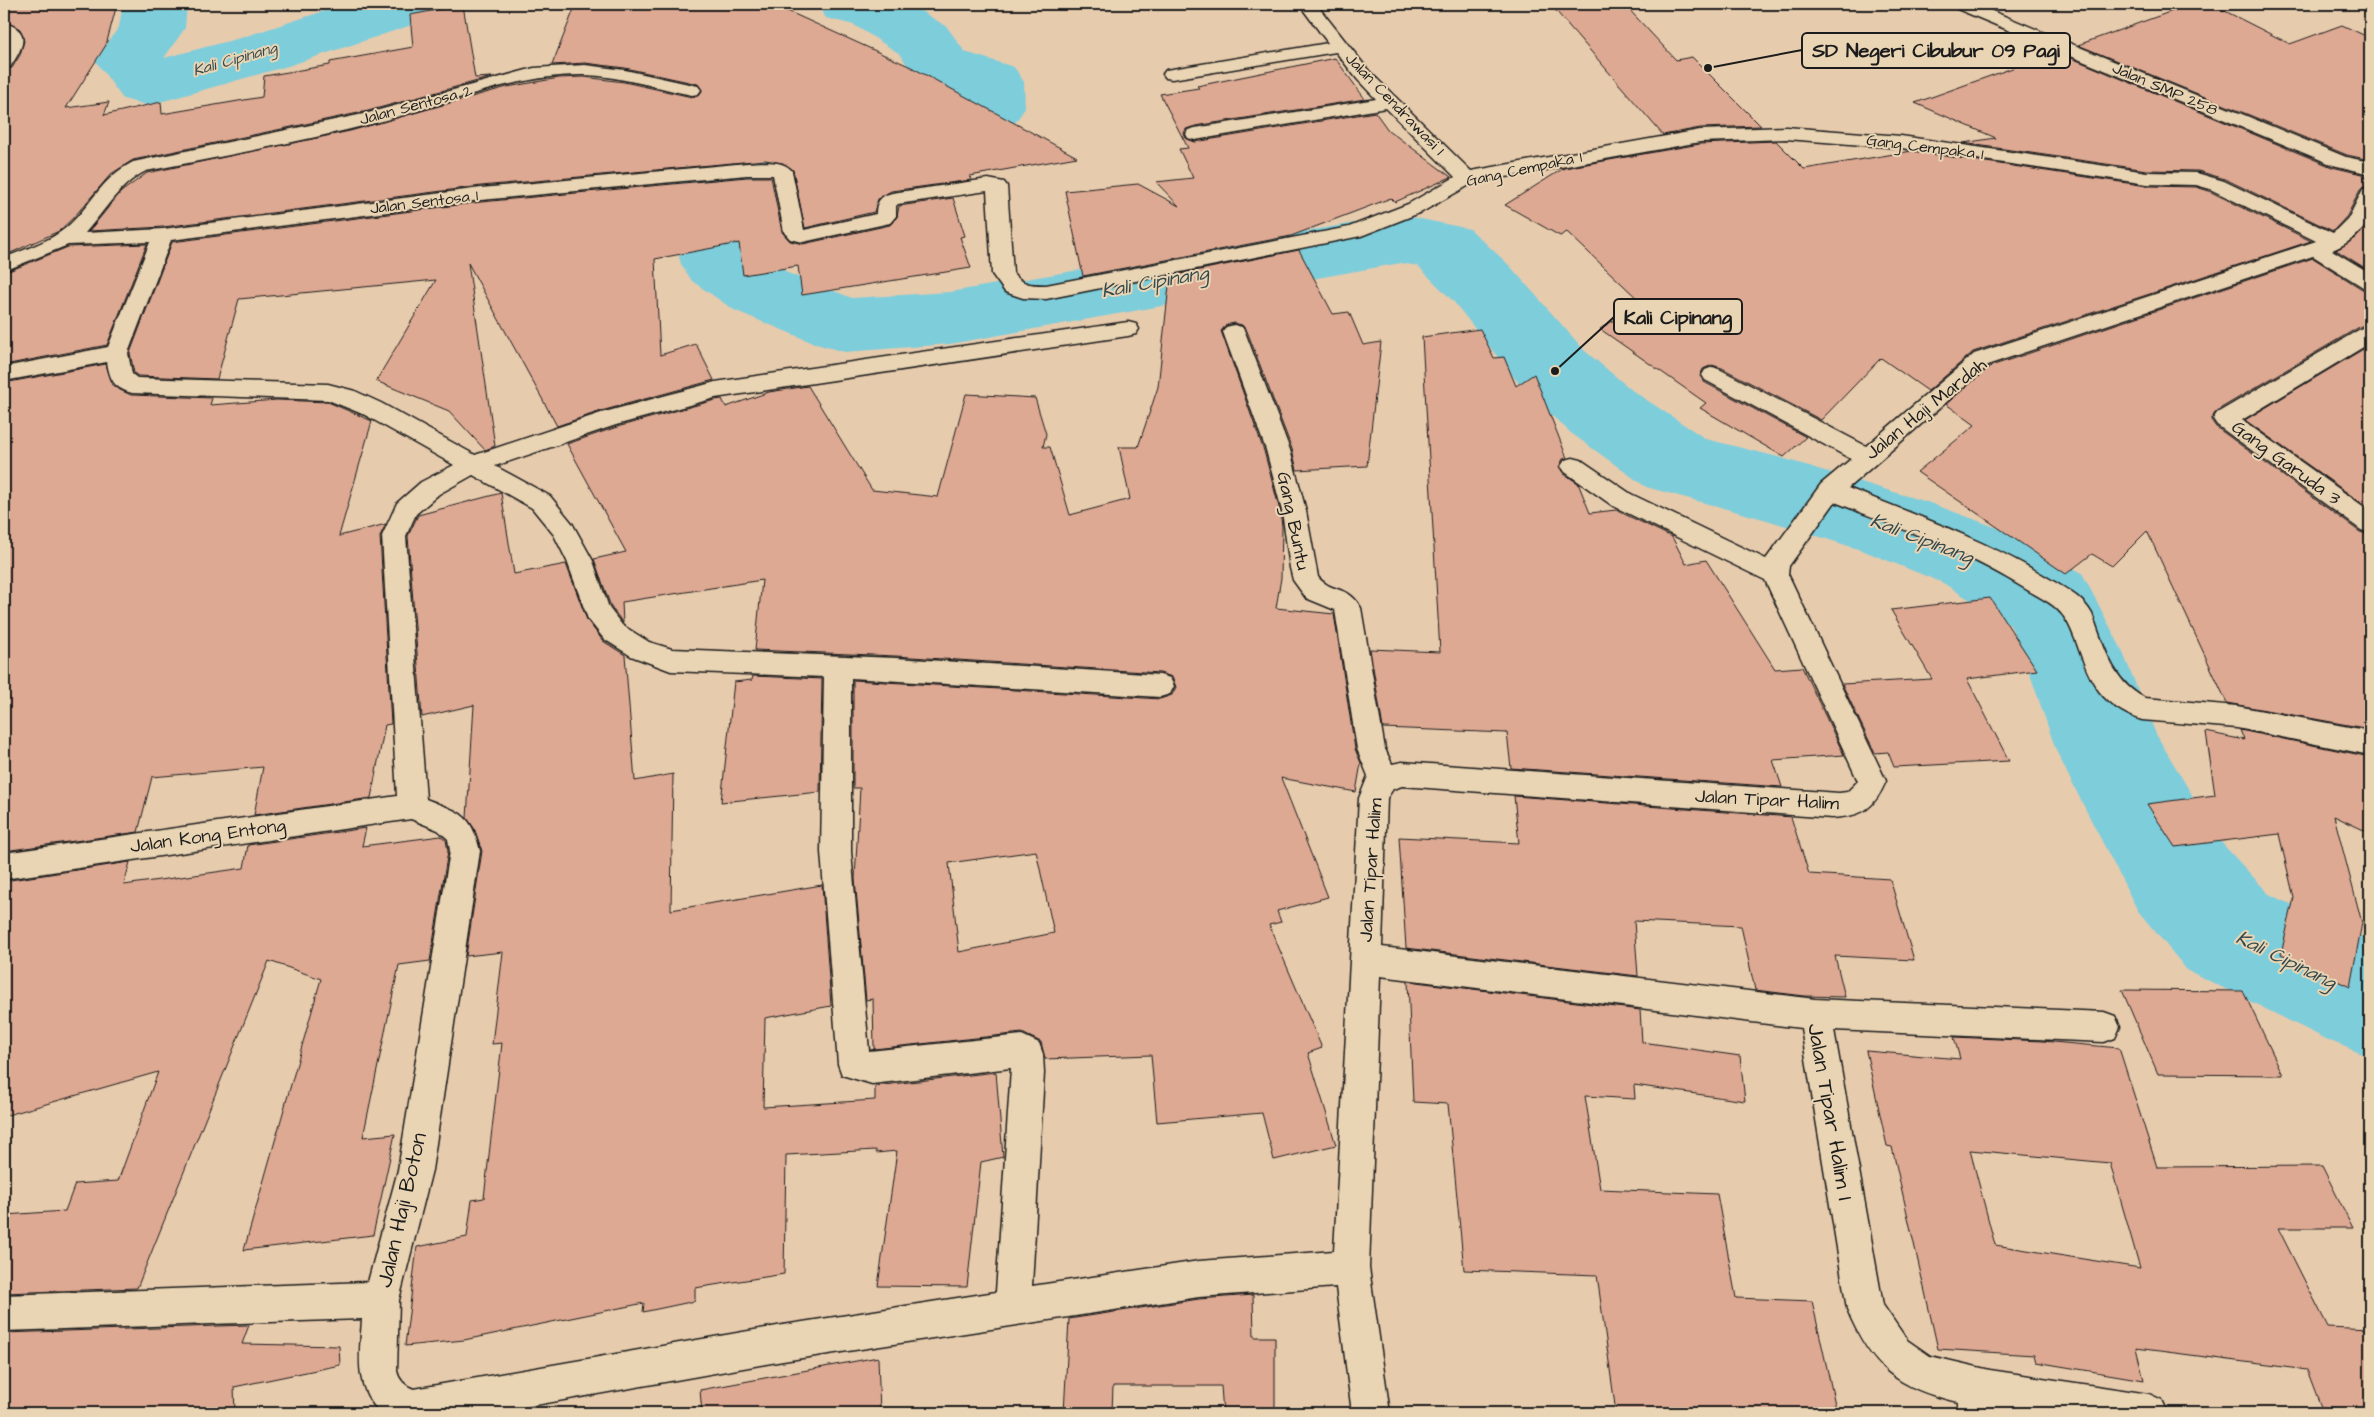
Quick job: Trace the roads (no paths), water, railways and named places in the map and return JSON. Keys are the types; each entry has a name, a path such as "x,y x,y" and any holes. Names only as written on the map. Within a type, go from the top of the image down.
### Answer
{"street":[{"name":"Jalan Cendrawasi 1","path":"1307,4 1363,75 1467,178"},
{"name":"Jalan SMP 258","path":"1961,4 2340,161 2370,168"},
{"path":"4,28 14,36 15,41 14,47 4,63"},
{"path":"1172,74 1340,46"},
{"name":"Jalan Sentosa 2","path":"66,238 77,230 112,184 128,171 140,166 284,138 372,118 534,72 585,70 625,75 692,90"},
{"path":"1195,134 1390,102"},
{"name":"Gang Cempaka 1","path":"782,171 794,232 797,235 803,236 883,219 886,216 886,204 892,199 988,185 997,186 1002,274 1013,287 1023,291 1046,292 1354,232 1415,208 1467,178 1700,136 1786,133 1901,142 2147,178 2196,179 2217,185 2325,245 2370,282"},
{"name":"Jalan Sentosa 1","path":"66,238 110,239 163,235 482,194 770,168 778,168 782,171"},
{"name":"Jalan Haji Mardah","path":"1776,569 1828,492 1982,359 2325,245 2348,234 2368,205"},
{"path":"163,235 117,354 121,378 132,385 328,392 347,397 475,464 541,502 563,529 580,561 597,612 613,632 640,649 672,660 838,666 1160,686"},
{"path":"4,266 66,238"},
{"path":"412,806 394,536 406,509 430,488 475,464 609,419 715,390 1128,329"},
{"name":"Gang Buntu","path":"1234,332 1241,354 1263,404 1278,450 1298,531 1306,581 1317,594 1338,599 1346,604 1348,608 1372,749 1376,765 1385,777"},
{"name":"Gang Garuda 3","path":"2370,333 2225,419 2370,524"},
{"path":"4,374 117,354"},
{"path":"1713,375 1867,457"},
{"path":"1573,466 1622,500 1776,569"},
{"path":"1828,492 1972,548 2020,573 2064,600 2079,614 2099,669 2111,688 2125,701 2142,709 2237,717 2370,743"},
{"name":"Jalan Tipar Halim","path":"1372,1413 1351,1268 1373,798 1378,783 1385,777 1402,774 1832,806 1852,805 1861,800 1872,781 1776,569"},
{"path":"838,666 836,852 854,1064 872,1068 1022,1051 1027,1054 1028,1073 1013,1308"},
{"name":"Jalan Kong Entong","path":"4,866 412,806"},
{"name":"Jalan Haji Boton","path":"4,1313 381,1300 415,1170 465,851 461,832 448,821 412,806"},
{"name":"Jalan Tipar Halim I","path":"1366,960 1815,1014 1865,1309 1876,1331 1895,1355 1919,1371 1976,1400 2094,1407 2149,1413"},
{"path":"1815,1014 2104,1027"},
{"path":"381,1300 378,1371 383,1389 397,1403 414,1408 783,1343 1199,1279 1351,1268"}],"waterway":[{"name":"Kali Cipinang","path":"155,4 152,28 129,60 147,84 264,52 410,4"},
{"name":"Kali Cipinang","path":"849,4 877,11 924,41 941,66 990,82 990,108 962,129 854,152 810,151 781,141 754,144 709,176 704,207 720,264 762,292 845,325 950,318 1401,239 1443,246 1481,283 1555,371 1602,412 1678,464 1782,491 1897,527 1977,558 2047,600 2071,648 2109,750 2178,875 2228,932 2370,1000"}],"place":[{"name":"SD Negeri Cibubur 09 Pagi","path":"1708,68"},
{"name":"Kali Cipinang","path":"1555,371"}]}
